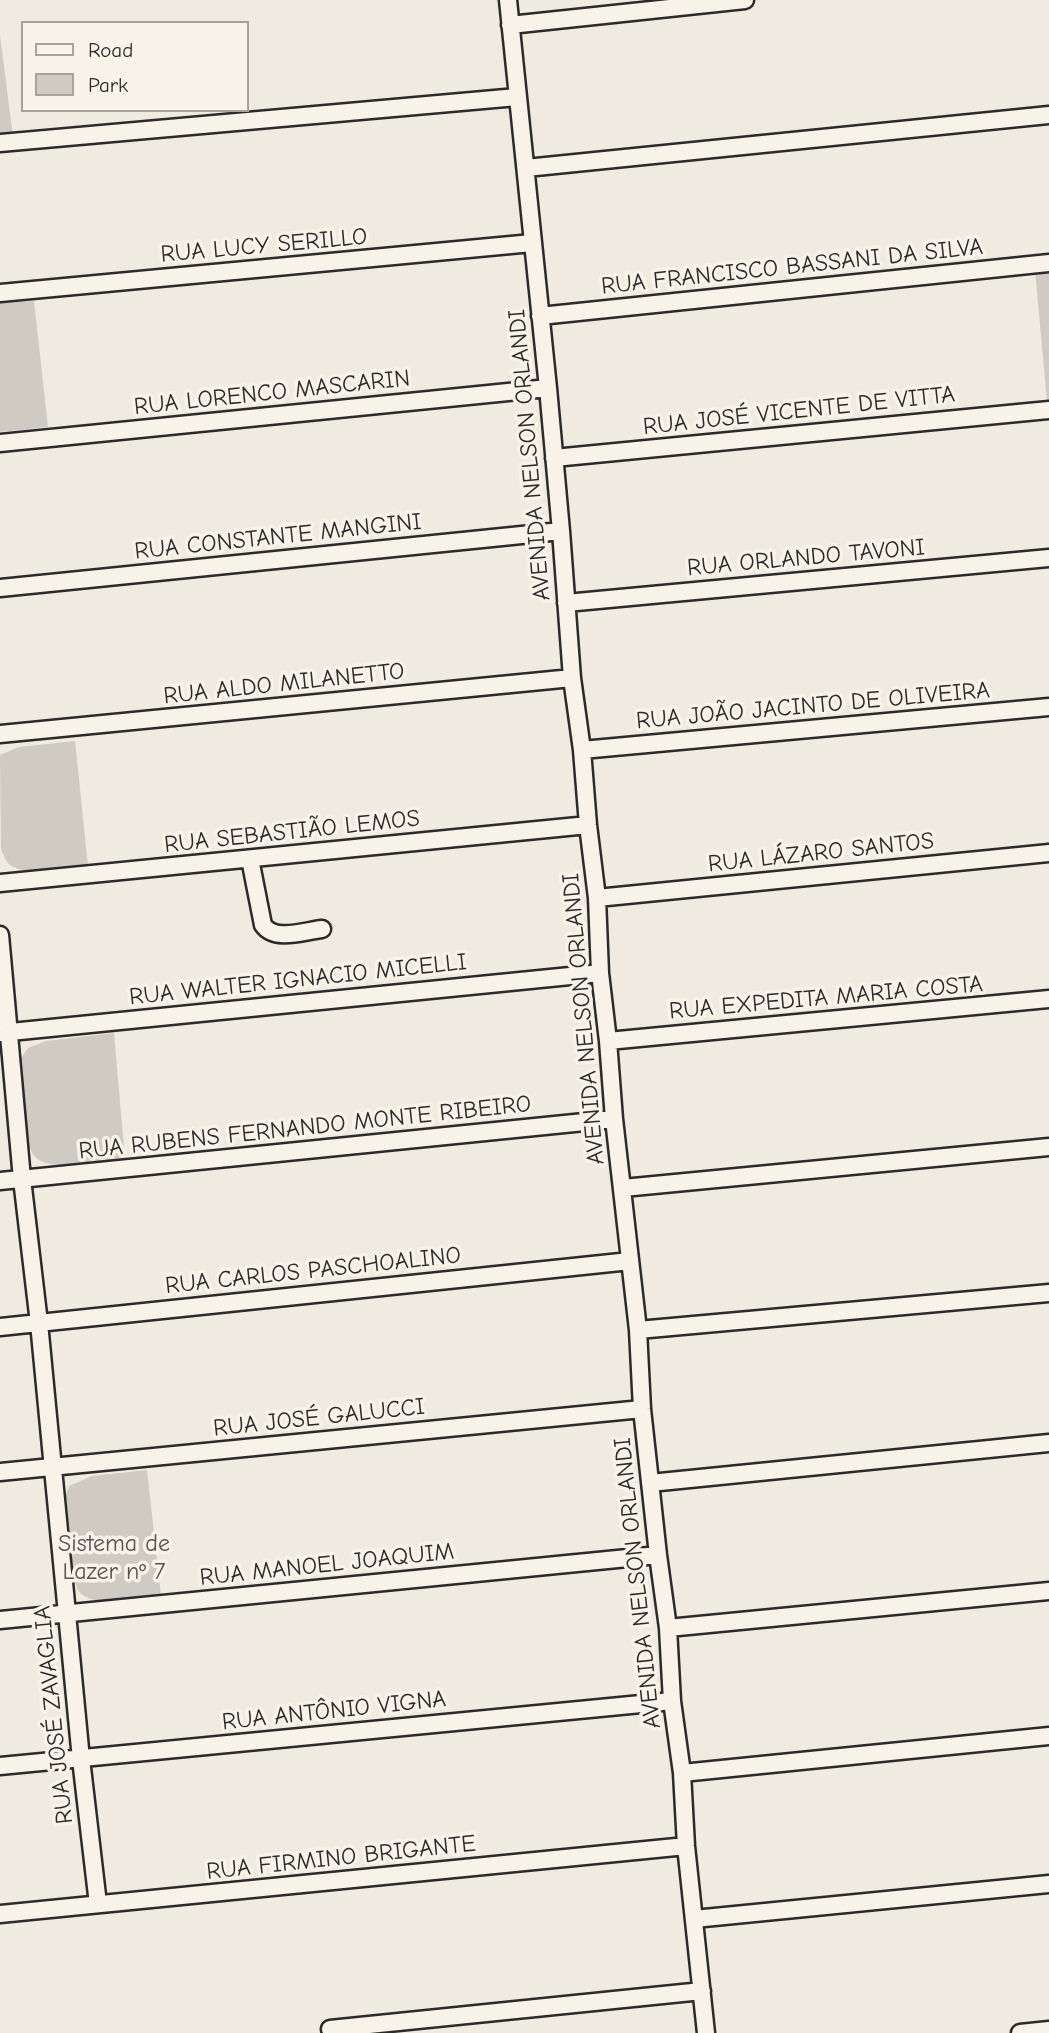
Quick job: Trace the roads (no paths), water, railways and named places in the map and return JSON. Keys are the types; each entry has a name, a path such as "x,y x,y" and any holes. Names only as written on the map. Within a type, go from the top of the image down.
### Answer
{"street":[{"name":"AVENIDA NELSON ORLANDI","path":"508,0 548,388 572,678 597,898 600,973 638,1330 642,1409 668,1628 672,1701 682,1773 686,1846 706,2033"},
{"path":"510,25 745,0"},
{"path":"0,144 517,97"},
{"path":"526,168 1049,116"},
{"name":"RUA LUCY SERILLO","path":"0,293 532,243"},
{"name":"RUA FRANCISCO BASSANI DA SILVA","path":"540,316 1049,263"},
{"name":"RUA LORENCO MASCARIN","path":"0,443 548,388"},
{"name":"RUA JOSÉ VICENTE DE VITTA","path":"554,458 1049,410"},
{"name":"RUA CONSTANTE MANGINI","path":"0,588 561,531"},
{"name":"RUA ORLANDO TAVONI","path":"566,603 1049,558"},
{"name":"RUA ALDO MILANETTO","path":"0,734 572,678"},
{"name":"RUA JOÃO JACINTO DE OLIVEIRA","path":"582,750 1049,707"},
{"name":"RUA SEBASTIÃO LEMOS","path":"0,883 588,825"},
{"name":"RUA LÁZARO SANTOS","path":"597,898 1049,853"},
{"path":"250,859 264,925 268,932 276,935 322,929"},
{"name":"RUA JOSÉ ZAVAGLIA","path":"0,935 4,1032 39,1323 66,1613 98,1904"},
{"name":"RUA WALTER IGNACIO MICELLI","path":"4,1032 600,973"},
{"name":"RUA EXPEDITA MARIA COSTA","path":"608,1041 1049,999"},
{"name":"RUA RUBENS FERNANDO MONTE RIBEIRO","path":"0,1181 614,1119"},
{"path":"623,1188 1049,1147"},
{"name":"RUA CARLOS PASCHOALINO","path":"0,1327 630,1261"},
{"path":"638,1330 1049,1293"},
{"name":"RUA JOSÉ GALUCCI","path":"0,1472 642,1409"},
{"path":"650,1483 1049,1443"},
{"name":"RUA MANOEL JOAQUIM","path":"0,1620 658,1555"},
{"path":"668,1628 1049,1591"},
{"name":"RUA ANTÔNIO VIGNA","path":"0,1766 672,1701"},
{"path":"682,1773 1049,1736"},
{"name":"RUA FIRMINO BRIGANTE","path":"0,1914 686,1846"},
{"path":"694,1919 1049,1884"},
{"path":"330,2029 702,1991"},
{"path":"1020,2033 1049,2030"}],"park label":[{"name":"Sistema de Lazer nº 7","path":"114,1558"}]}
